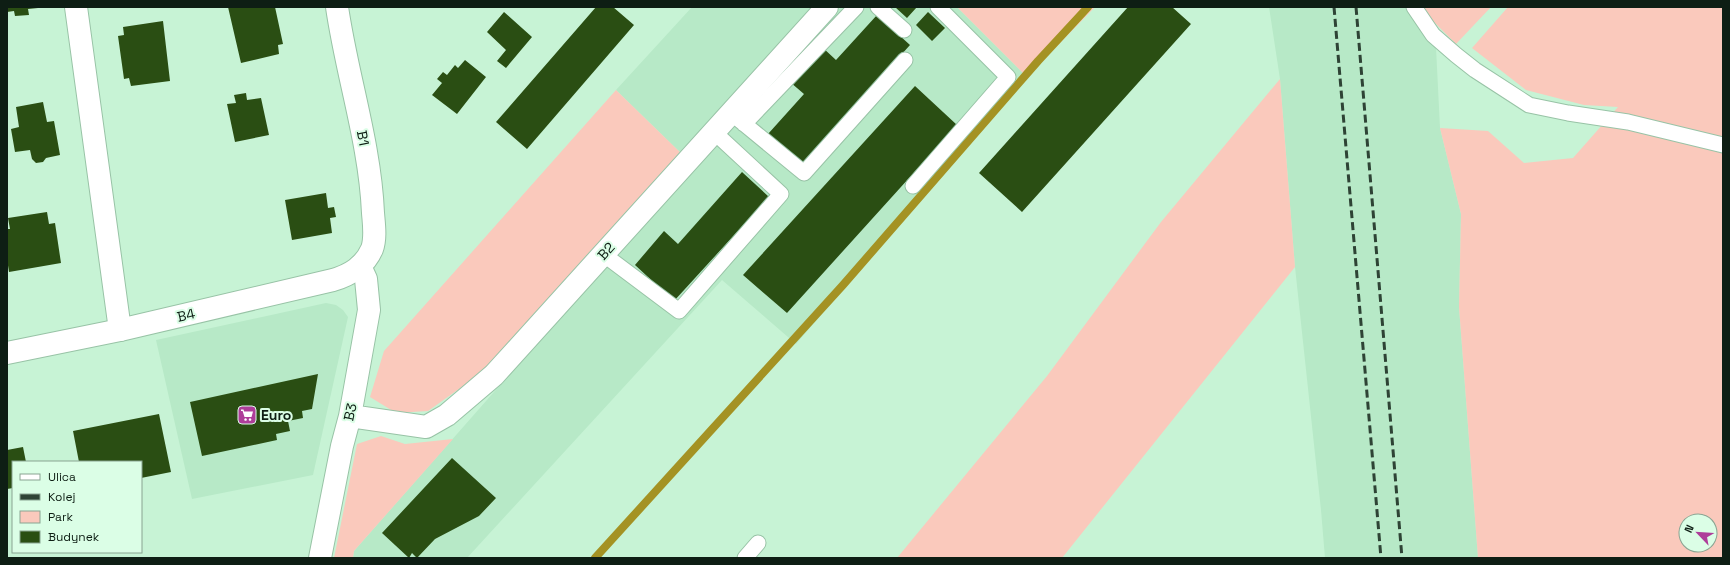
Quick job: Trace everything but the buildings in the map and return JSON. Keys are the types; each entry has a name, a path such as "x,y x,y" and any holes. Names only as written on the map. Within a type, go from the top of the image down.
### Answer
{"street":[{"path":"76,7 120,330"},
{"name":"B1","path":"337,7 372,195 374,236 372,249 360,266"},
{"name":"B2","path":"350,416 426,427 447,415 494,375 714,132 738,118 827,7"},
{"name":"B4","path":"7,353 120,330 333,280 349,276 360,266"},
{"name":"B3","path":"320,558 342,446 350,416 368,310 366,279 360,266"}],"lane":[{"path":"856,7 738,118 804,173 905,60"},
{"path":"878,7 904,30"},
{"path":"913,186 1008,77 938,7"},
{"path":"1414,7 1433,35 1475,70 1529,105 1568,113 1628,122 1723,145"},
{"path":"603,254 679,311 781,194 714,132"},
{"path":"745,558 758,543"}],"shaded area":[{"path":"692,7 819,7 685,157 616,90"},
{"path":"841,7 957,7 1027,77 796,344 722,280 467,558 353,558 354,551 605,266"},
{"path":"1269,7 1434,7 1440,128 1461,214 1459,307 1478,558 1325,558 1295,267 1280,79"},
{"path":"326,303 336,305 343,310 348,317 313,475 192,499 156,340"}],"green space":[{"path":"957,7 1095,7 1027,77"},
{"path":"1423,7 1491,7 1456,44 1425,13"},
{"path":"1508,7 1723,7 1723,558 1478,558 1459,307 1461,214 1440,128 1488,131 1524,163 1573,158 1618,107 1584,105 1526,90 1472,48"},
{"path":"1280,79 1295,267 1062,558 897,558 1047,376 1161,222"},
{"path":"616,90 685,157 487,369 428,411 396,413 370,397 384,351"},
{"path":"381,436 405,444 453,439 354,551 353,558 334,558 357,444"}],"waterway":[{"path":"595,558 843,285 1038,61 1088,7"}],"railway":[{"path":"1334,7 1381,558"},
{"path":"1356,7 1402,558"}],"place":[{"name":"Euro","path":"247,415"}]}
